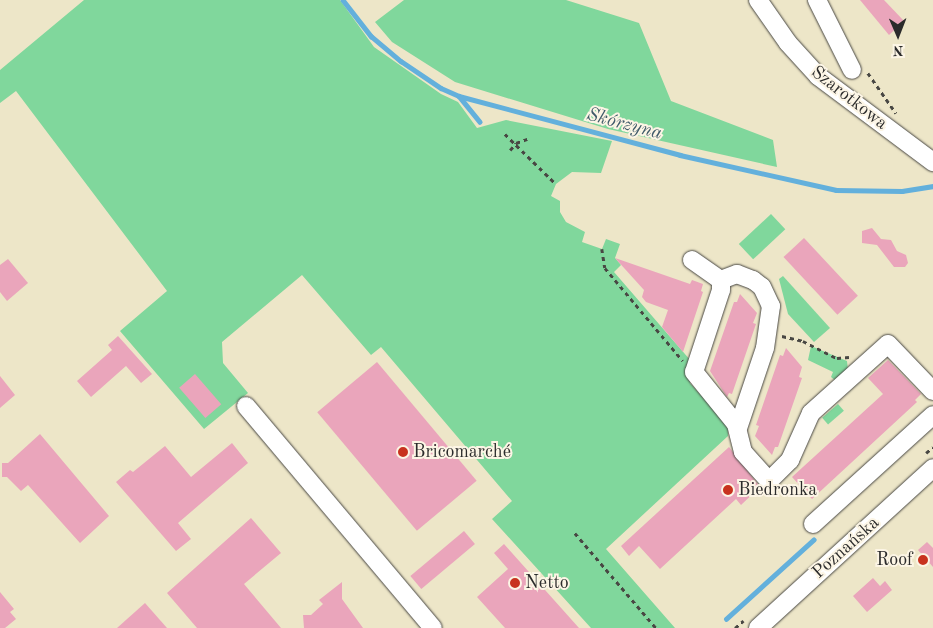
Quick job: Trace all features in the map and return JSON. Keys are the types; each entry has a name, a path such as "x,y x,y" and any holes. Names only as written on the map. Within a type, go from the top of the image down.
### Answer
{"street":[{"name":"Szarotkowa","path":"758,0 788,43 818,76 933,162"},
{"path":"818,0 859,70"},
{"path":"692,260 721,280"},
{"path":"721,280 737,274 745,275 762,287 771,306 769,333 739,433"},
{"path":"721,280 721,290 694,372 739,433 744,452 769,480 790,460 811,413 888,344 933,391"},
{"path":"246,406 434,628"},
{"path":"813,524 933,416"},
{"name":"Poznańska","path":"758,628 933,468"}],"path":[{"path":"859,70 898,116"},
{"path":"505,134 516,143 540,171 556,184"},
{"path":"510,150 516,143 528,139"},
{"path":"602,249 605,268 689,368"},
{"path":"769,333 803,341 837,358 853,356"},
{"path":"575,533 656,628"}],"green space":[{"path":"84,0 340,0 374,47 441,94 458,102 477,128 506,120 612,141 601,173 572,172 556,184 551,196 560,201 560,212 566,222 585,232 582,242 602,249 606,239 620,244 615,258 621,265 614,272 691,361 690,383 728,425 728,436 606,549 675,628 591,628 492,519 512,501 381,347 371,355 302,275 222,342 223,363 248,393 204,429 120,331 167,291 16,91 0,103 0,70"},
{"path":"404,0 566,0 639,23 671,101 773,140 777,167 608,129 455,82 392,42 375,22"},
{"path":"771,214 785,229 753,259 739,244"},
{"path":"783,276 830,328 814,342 788,314 779,279"},
{"path":"811,346 847,361 848,370 836,381 831,377 833,372 808,360"},
{"path":"838,404 844,411 828,425 822,418"}],"building":[{"path":"860,0 884,0 904,21 889,35"},
{"path":"872,228 881,239 891,240 897,251 906,255 908,263 905,267 894,267 877,245 862,243 862,231"},
{"path":"804,238 858,296 837,315 784,257"},
{"path":"615,258 690,284 692,280 703,284 701,291 703,292 683,352 662,327 668,310 646,302 642,297 644,290"},
{"path":"8,259 28,283 7,301 0,292 0,265"},
{"path":"740,294 757,313 753,323 756,324 732,394 729,393 727,397 710,371 734,302 737,302"},
{"path":"118,336 152,374 141,383 126,366 91,397 77,381 112,350 108,345"},
{"path":"786,348 802,367 799,377 802,378 778,447 775,447 772,455 755,436 759,426 756,425 780,355 783,356"},
{"path":"888,360 921,394 915,400 917,402 812,499 792,477 883,394 868,378"},
{"name":"Bricomarché","path":"377,362 477,481 417,531 317,412"},
{"path":"195,374 221,404 205,418 179,388"},
{"path":"0,376 15,395 0,408"},
{"path":"40,434 109,516 80,543 28,485 21,491 7,477 2,477 2,463 8,463"},
{"path":"232,443 248,463 178,523 191,539 176,551 116,482 130,470 133,472 165,446 191,477"},
{"path":"729,447 760,487 741,505 736,499 660,569 639,546 629,556 621,546"},
{"path":"251,518 281,553 244,584 281,628 197,628 167,593"},
{"path":"464,531 475,544 421,589 410,576"},
{"path":"927,542 933,548 933,567 918,550"},
{"name":"Netto","path":"504,544 579,628 505,628 477,597 508,569 494,553"},
{"path":"873,578 880,586 885,581 892,590 867,612 853,596"},
{"path":"342,582 342,599 363,628 304,628 303,615 311,615 323,604 319,600"},
{"path":"0,592 14,609 10,612 16,619 5,628 0,628"},
{"path":"145,603 167,628 117,628"}],"waterway":[{"name":"Skórzyna","path":"343,0 371,36 401,61 441,88 459,96 680,155 836,190 902,191 933,186"},
{"path":"459,96 480,122"},
{"path":"726,619 813,540"}],"place":[{"name":"Bricomarché","path":"403,452"},
{"name":"Biedronka","path":"728,490"},
{"name":"Roof","path":"923,560"},
{"name":"Netto","path":"515,583"}]}
